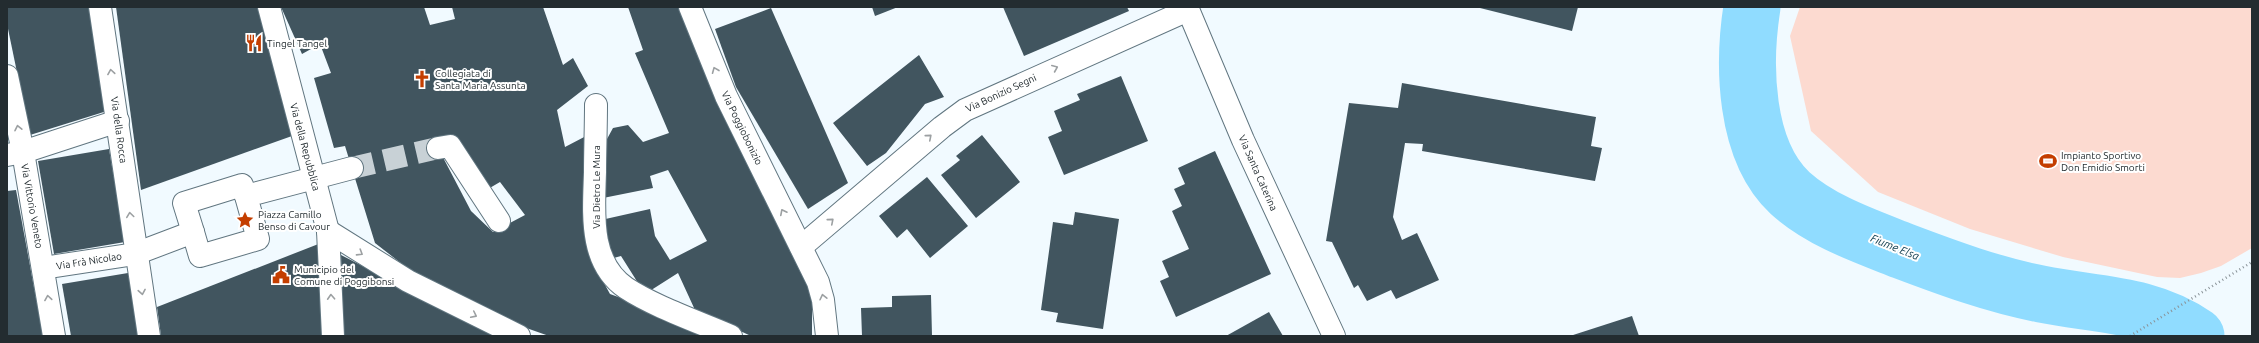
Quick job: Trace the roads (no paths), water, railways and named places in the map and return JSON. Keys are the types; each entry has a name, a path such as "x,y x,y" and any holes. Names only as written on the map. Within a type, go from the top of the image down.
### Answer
{"street":[{"name":"Via della Rocca","path":"100,7 118,121 135,254 149,336"},
{"name":"Via della Repubblica","path":"269,7 328,231 333,336"},
{"name":"Via Poggiobonizio","path":"690,7 726,96 801,247 821,291 827,336"},
{"name":"Via Bonizio Segni","path":"801,247 942,127 965,110 1187,9"},
{"name":"Via Santa Caterina","path":"1187,9 1246,148 1334,336"},
{"name":"Via Vittorio Veneto","path":"7,76 15,154 43,268 54,336"},
{"name":"Via Dietro Le Mura","path":"596,105 595,223 598,245 606,266 618,281 635,293 731,336"},
{"path":"15,154 118,121"},
{"path":"438,148 450,146 499,222"},
{"path":"246,196 352,168"},
{"path":"242,185 258,239 200,256 193,232 184,203 242,185"},
{"path":"328,231 408,281 514,335"},
{"path":"135,254 193,232"},
{"name":"Via Frà Nicolao","path":"43,268 135,254"}],"waterway":[{"name":"Fiume Elsa","path":"1752,7 1749,30 1748,80 1750,105 1755,130 1763,154 1775,175 1790,193 1802,203 1815,212 1844,227 1954,270 1989,281 2041,294 2141,311 2178,325 2196,336"}],"tunnel":[{"path":"352,168 438,148"}],"place":[{"name":"Tingel Tangel","path":"254,43"},
{"name":"Collegiata di Santa Maria Assunta","path":"422,79"},
{"name":"Impianto Sportivo Don Emidio Smorti","path":"2048,161"},
{"name":"Piazza Camillo Benso di Cavour","path":"245,220"},
{"name":"Municipio del Comune di Poggibonsi","path":"281,275"}]}
